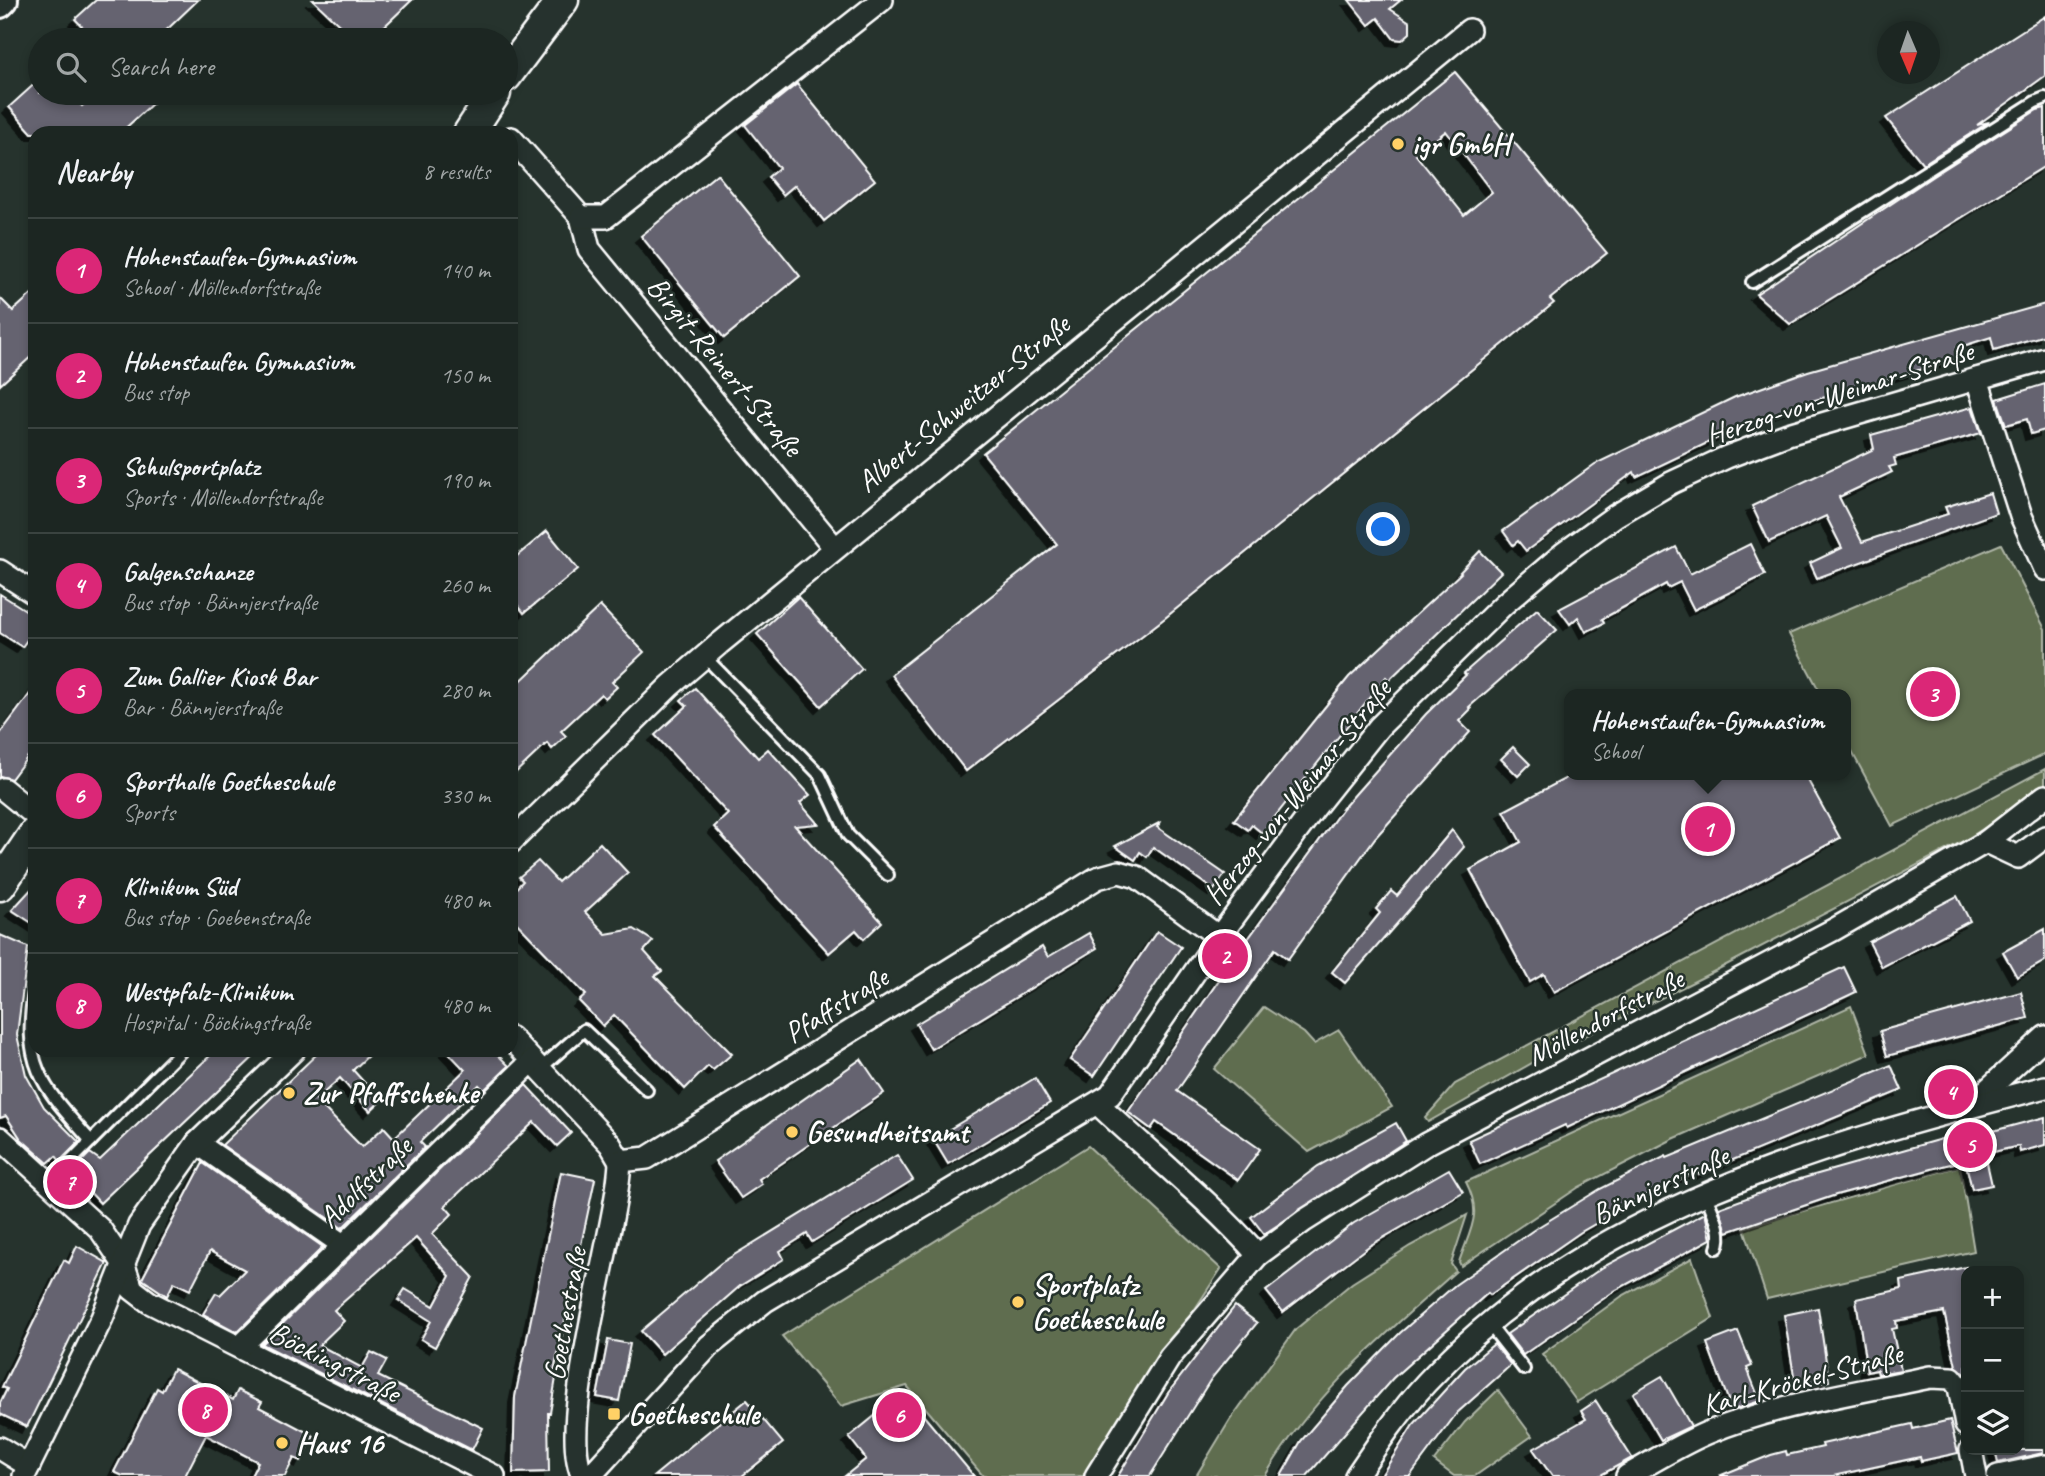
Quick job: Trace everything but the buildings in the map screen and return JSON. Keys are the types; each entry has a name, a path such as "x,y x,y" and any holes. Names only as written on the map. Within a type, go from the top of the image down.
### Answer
{"main road":[{"path":"518,60 563,0"},
{"path":"0,886 28,844"}],"street":[{"path":"0,4 4,0"},
{"path":"581,217 606,217 882,0"},
{"name":"Albert-Schweitzer-Straße","path":"518,835 705,656 834,547 1469,30"},
{"path":"482,113 498,126"},
{"name":"Birgit-Reinert-Straße","path":"518,146 581,217 589,249 834,547"},
{"name":"Herzog-von-Weimar-Straße","path":"590,1476 709,1346 765,1301 1098,1104 1119,1086 1219,937 1313,810 1380,727 1504,604 1564,553 1615,516 1671,483 1727,457 1788,435 2045,359"},
{"path":"1977,379 2021,516 2045,569"},
{"path":"0,572 28,590"},
{"path":"3,789 28,809"},
{"name":"Möllendorfstraße","path":"1096,1476 1170,1357 1258,1255 1362,1182 1426,1144 1835,929 1986,842 2045,796"},
{"path":"1986,842 2018,857 2045,837"},
{"name":"Pfaffstraße","path":"620,1161 647,1158 1097,878 1119,872 1137,877 1219,937"},
{"name":"Bännjerstraße","path":"1356,1476 1425,1383 1488,1324 1584,1253 1705,1193 1865,1136 1968,1108 2045,1037"},
{"path":"518,1046 610,1144 620,1161"},
{"path":"0,1448 26,1471 102,1318 139,1224 197,1143 288,1057"},
{"name":"Adolfstraße","path":"240,1347 343,1245 536,1065"},
{"path":"1968,1108 2045,1087"},
{"path":"1098,1104 1151,1154 1217,1209 1258,1255"},
{"path":"0,1138 51,1181 100,1229 123,1263"},
{"path":"197,1143 343,1245"},
{"name":"Goethestraße","path":"583,1476 576,1464 574,1443 591,1324 619,1186 620,1161"},
{"name":"Böckingstraße","path":"123,1263 132,1289 149,1302 494,1476"},
{"name":"Karl-Kröckel-Straße","path":"1627,1476 1679,1446 1737,1422 1785,1408 1930,1377 1952,1378 1959,1387 1961,1398"},
{"path":"1972,1455 1976,1476"},
{"path":"1998,1476 2044,1470"}],"lane":[{"path":"1752,282 2045,98"},
{"path":"705,656 820,775 848,835 887,876"},
{"path":"536,1065 584,1030 647,1090"},
{"path":"33,1057 54,1100 91,1141"},
{"path":"51,1181 175,1057"},
{"path":"1705,1193 1719,1230 1721,1241 1717,1248"},
{"path":"1488,1324 1524,1369"}],"green space":[{"path":"2001,544 2045,629 2045,754 1892,826 1851,750 1851,689 1818,689 1789,634"},
{"path":"2045,769 2045,788 1969,838 1541,1058 1428,1122 1425,1118 1455,1084"},
{"path":"1851,1006 1869,1054 1673,1139 1579,1187 1461,1266 1459,1262 1471,1231 1474,1213 1474,1204 1466,1182"},
{"path":"1264,1007 1304,1033 1314,1044 1339,1030 1392,1107 1309,1152 1214,1069"},
{"name":"Sportplatz Goetheschule","path":"1088,1146 1221,1269 1086,1476 983,1476 907,1386 841,1406 782,1336"},
{"path":"1960,1166 1974,1251 1767,1299 1744,1228"},
{"path":"1467,1215 1451,1264 1456,1271 1329,1391 1306,1418 1265,1476 1196,1476 1230,1420 1296,1329 1352,1283 1410,1246"},
{"path":"1692,1258 1713,1318 1577,1402 1542,1354 1622,1296"},
{"path":"1498,1390 1532,1436 1475,1476 1454,1476 1434,1461 1465,1422"}],"place":[{"name":"igr GmbH","path":"1398,144"},
{"name":"Schulsportplatz","path":"1933,694"},
{"name":"Hohenstaufen-Gymnasium","path":"1708,829"},
{"name":"Hohenstaufen Gymnasium","path":"1225,956"},
{"name":"Galgenschanze","path":"1951,1092"},
{"name":"Zur Pfaffschenke","path":"289,1093"},
{"name":"Gesundheitsamt","path":"792,1132"},
{"name":"Zum Gallier Kiosk Bar","path":"1970,1145"},
{"name":"Klinikum Süd","path":"70,1182"},
{"name":"Sportplatz Goetheschule","path":"1018,1302"},
{"name":"Westpfalz-Klinikum","path":"205,1410"},
{"name":"Goetheschule","path":"614,1414"},
{"name":"Sporthalle Goetheschule","path":"899,1415"},
{"name":"Haus 16","path":"282,1443"}]}
